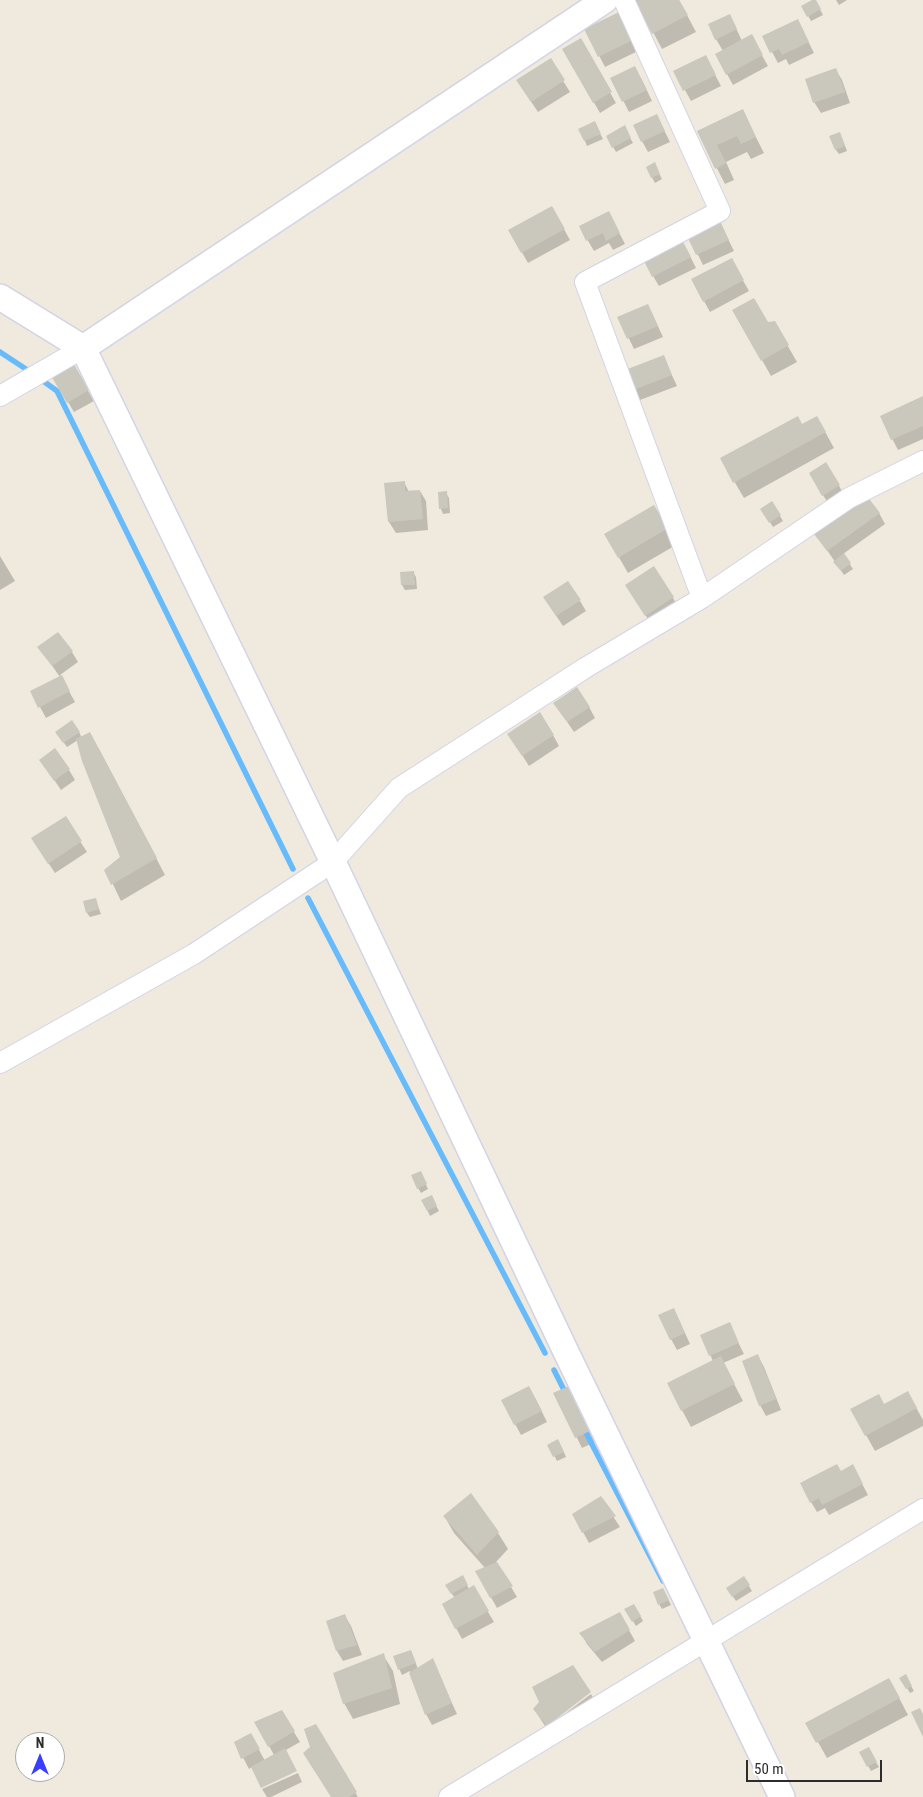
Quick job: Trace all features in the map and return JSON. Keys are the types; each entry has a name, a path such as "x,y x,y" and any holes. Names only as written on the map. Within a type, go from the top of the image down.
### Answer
{"street":[{"path":"0,396 83,348 605,0"},
{"path":"624,0 720,211 585,282 702,598"},
{"path":"0,297 83,348 333,862 567,1354 782,1797"},
{"path":"0,1063 194,954 333,862 399,788 585,668 702,598 849,498 923,462"},
{"path":"449,1797 923,1509"}],"building":[{"path":"634,0 679,0 688,15 652,34"},
{"path":"816,0 821,9 807,17 801,6"},
{"path":"619,12 633,40 598,57 584,29"},
{"path":"730,14 737,29 715,40 708,24"},
{"path":"798,19 809,42 782,55 779,49 770,53 762,36"},
{"path":"752,34 763,55 726,75 715,54"},
{"path":"581,38 612,92 593,103 562,49"},
{"path":"706,55 716,75 683,91 673,71"},
{"path":"551,58 565,80 531,102 516,80"},
{"path":"635,66 647,90 622,102 610,78"},
{"path":"836,68 845,92 813,103 805,79"},
{"path":"743,109 756,137 741,144 737,136 717,145 726,163 715,169 697,131"},
{"path":"657,114 665,131 641,142 633,125"},
{"path":"595,121 601,134 584,141 578,129"},
{"path":"625,125 631,138 612,148 606,136"},
{"path":"840,132 845,146 835,150 829,136"},
{"path":"655,162 660,174 651,178 646,167"},
{"path":"552,206 565,229 521,253 508,230"},
{"path":"609,211 620,233 606,241 603,233 586,241 579,226"},
{"path":"720,221 729,240 696,255 687,236"},
{"path":"681,238 691,257 652,277 642,257"},
{"path":"732,258 744,280 703,302 691,279"},
{"path":"754,298 768,322 775,321 789,345 761,361 732,310"},
{"path":"648,304 658,326 627,339 617,317"},
{"path":"664,355 672,375 633,390 625,370"},
{"path":"72,361 89,390 67,403 50,374"},
{"path":"923,396 923,426 891,440 880,416"},
{"path":"798,416 802,424 817,416 826,432 733,483 720,458"},
{"path":"826,462 840,485 822,496 809,473"},
{"path":"405,481 405,491 420,490 423,519 388,522 384,483"},
{"path":"447,491 448,508 439,509 438,492"},
{"path":"867,496 880,513 827,551 814,534"},
{"path":"772,501 781,515 769,523 760,509"},
{"path":"654,505 668,528 618,558 604,534"},
{"path":"844,553 851,563 841,571 833,562"},
{"path":"654,566 674,597 645,616 625,585"},
{"path":"414,571 415,585 401,585 400,572"},
{"path":"568,581 581,600 556,616 543,597"},
{"path":"58,632 73,651 52,666 37,647"},
{"path":"62,675 70,691 38,708 30,691"},
{"path":"577,687 590,707 567,722 553,703"},
{"path":"540,712 554,735 522,756 507,734"},
{"path":"72,720 80,732 63,743 55,732"},
{"path":"90,732 157,858 111,885 104,870 120,857 82,761 76,739"},
{"path":"55,748 70,769 54,781 39,760"},
{"path":"66,816 82,841 48,864 31,838"},
{"path":"96,898 99,909 86,913 83,901"},
{"path":"421,1171 427,1184 417,1189 411,1175"},
{"path":"432,1195 437,1206 427,1211 421,1200"},
{"path":"674,1308 685,1333 670,1340 658,1315"},
{"path":"730,1322 739,1343 709,1356 700,1335"},
{"path":"758,1354 776,1399 759,1406 742,1361"},
{"path":"721,1356 735,1384 681,1411 667,1383"},
{"path":"529,1386 542,1411 514,1425 501,1400"},
{"path":"569,1386 590,1431 575,1438 553,1393"},
{"path":"908,1391 917,1408 865,1436 850,1409 879,1394 884,1404"},
{"path":"558,1439 564,1452 553,1457 547,1445"},
{"path":"837,1464 841,1471 853,1464 863,1484 822,1505 819,1498 810,1503 800,1483"},
{"path":"471,1493 499,1532 477,1555 443,1516"},
{"path":"601,1496 616,1516 582,1533 572,1514"},
{"path":"497,1562 513,1586 490,1598 475,1571"},
{"path":"463,1575 468,1585 451,1594 445,1585"},
{"path":"744,1576 750,1585 732,1597 726,1588"},
{"path":"474,1585 489,1611 455,1629 442,1604"},
{"path":"663,1588 669,1600 658,1605 653,1592"},
{"path":"634,1604 641,1616 632,1622 624,1609"},
{"path":"620,1612 630,1630 595,1652 579,1633"},
{"path":"345,1614 357,1645 336,1651 326,1621"},
{"path":"411,1650 416,1663 398,1670 393,1656"},
{"path":"384,1653 392,1688 343,1704 333,1673"},
{"path":"433,1658 452,1703 425,1715 409,1673"},
{"path":"573,1665 591,1692 547,1726 533,1709 539,1702 532,1687"},
{"path":"906,1674 912,1686 906,1689 899,1678"},
{"path":"889,1678 900,1698 816,1743 805,1723"},
{"path":"920,1708 923,1714 923,1737 911,1712"},
{"path":"282,1710 295,1731 268,1747 254,1722"},
{"path":"316,1724 357,1792 349,1797 331,1797 303,1753 310,1747 304,1729"},
{"path":"251,1733 260,1749 241,1759 234,1742"},
{"path":"869,1747 877,1762 867,1767 859,1752"},
{"path":"285,1748 297,1771 261,1788 251,1767"}],"waterway":[{"path":"0,352 32,373"},
{"path":"39,378 57,391 293,869"},
{"path":"308,898 545,1353"},
{"path":"554,1370 566,1394"},
{"path":"583,1427 663,1581"}]}
